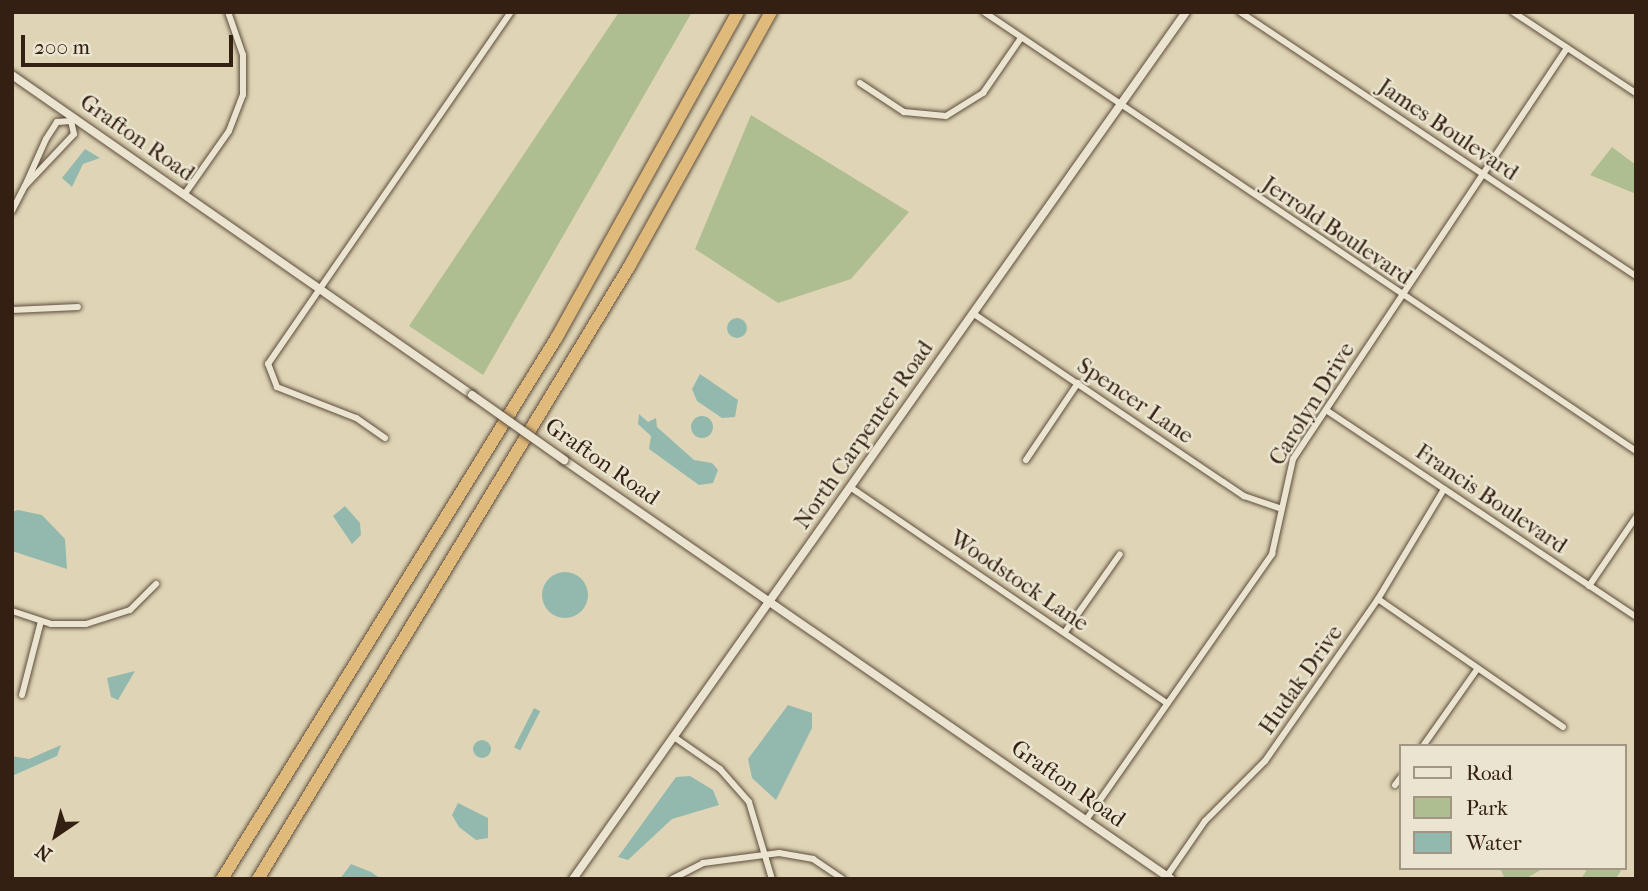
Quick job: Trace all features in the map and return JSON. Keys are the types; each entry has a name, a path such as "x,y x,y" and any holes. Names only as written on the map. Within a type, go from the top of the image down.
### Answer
{"highway":[{"path":"222,879 557,337 738,12"},
{"path":"258,879 610,300 771,12"}],"street":[{"path":"184,195 229,131 243,95 243,55 229,12"},
{"path":"385,438 270,380 270,361 511,12"},
{"name":"Jerrold Boulevard","path":"984,12 1119,106 1636,451"},
{"name":"North Carpenter Road","path":"573,879 1186,12"},
{"name":"James Boulevard","path":"1240,12 1636,276"},
{"path":"1513,12 1636,93"},
{"path":"860,83 904,112 946,116 983,93 1021,38"},
{"name":"Carolyn Drive","path":"1086,820 1272,554 1288,467 1567,48"},
{"name":"Grafton Road","path":"12,75 72,120 1169,877"},
{"path":"12,211 46,139 57,122 72,120 74,134 67,145 25,186"},
{"path":"12,310 78,307"},
{"name":"Spencer Lane","path":"974,314 1244,496 1281,509"},
{"path":"1026,460 1078,383"},
{"name":"Francis Boulevard","path":"1326,410 1636,617"},
{"name":"Woodstock Lane","path":"850,487 1167,703"},
{"name":"Hudak Drive","path":"1169,877 1205,821 1265,761 1378,599 1444,489"},
{"path":"1589,586 1636,517"},
{"path":"1065,632 1120,554"},
{"path":"12,611 41,621 106,620 139,604 156,584"},
{"path":"1378,599 1563,727"},
{"path":"22,695 41,621"},
{"path":"1424,744 1478,668"},
{"path":"674,737 743,794 768,854 772,879"},
{"path":"1395,785 1400,778"},
{"path":"672,879 703,863 768,854 804,856 843,879"}],"green space":[{"path":"619,12 692,12 483,375 409,326"},
{"path":"751,115 909,212 851,279 778,303 695,249"},
{"path":"1612,147 1636,165 1636,194 1590,175"},
{"path":"1501,870 1541,870 1527,878 1505,879"},
{"path":"1587,870 1621,871 1615,879 1581,879"}],"water":[{"path":"85,149 100,158 83,164 72,187 62,178"},
{"path":"737,318 744,321 747,328 744,335 737,338 730,335 727,328 730,321"},
{"path":"700,374 738,400 735,417 722,418 697,401 692,389"},
{"path":"639,414 648,422 656,418 657,427 694,460 712,463 718,470 713,483 699,485 649,449 651,436 638,424"},
{"path":"702,416 710,419 713,427 710,435 702,438 694,435 691,427 694,419"},
{"path":"345,506 360,523 361,535 352,544 333,516"},
{"path":"18,510 42,515 65,539 67,569 12,551 12,512"},
{"path":"565,572 581,579 588,595 581,611 565,618 549,611 542,595 549,579"},
{"path":"135,671 118,700 111,697 107,678"},
{"path":"788,705 812,713 812,728 776,800 752,778 748,759"},
{"path":"534,708 540,711 520,750 514,747"},
{"path":"482,740 488,743 491,749 488,755 482,758 476,755 473,749 476,743"},
{"path":"61,745 57,756 12,776 12,756 29,759"},
{"path":"690,776 713,790 719,805 672,819 628,860 618,857 676,777"},
{"path":"458,803 488,818 488,838 476,840 459,827 452,815"},
{"path":"351,864 371,872 381,879 340,879"}]}
